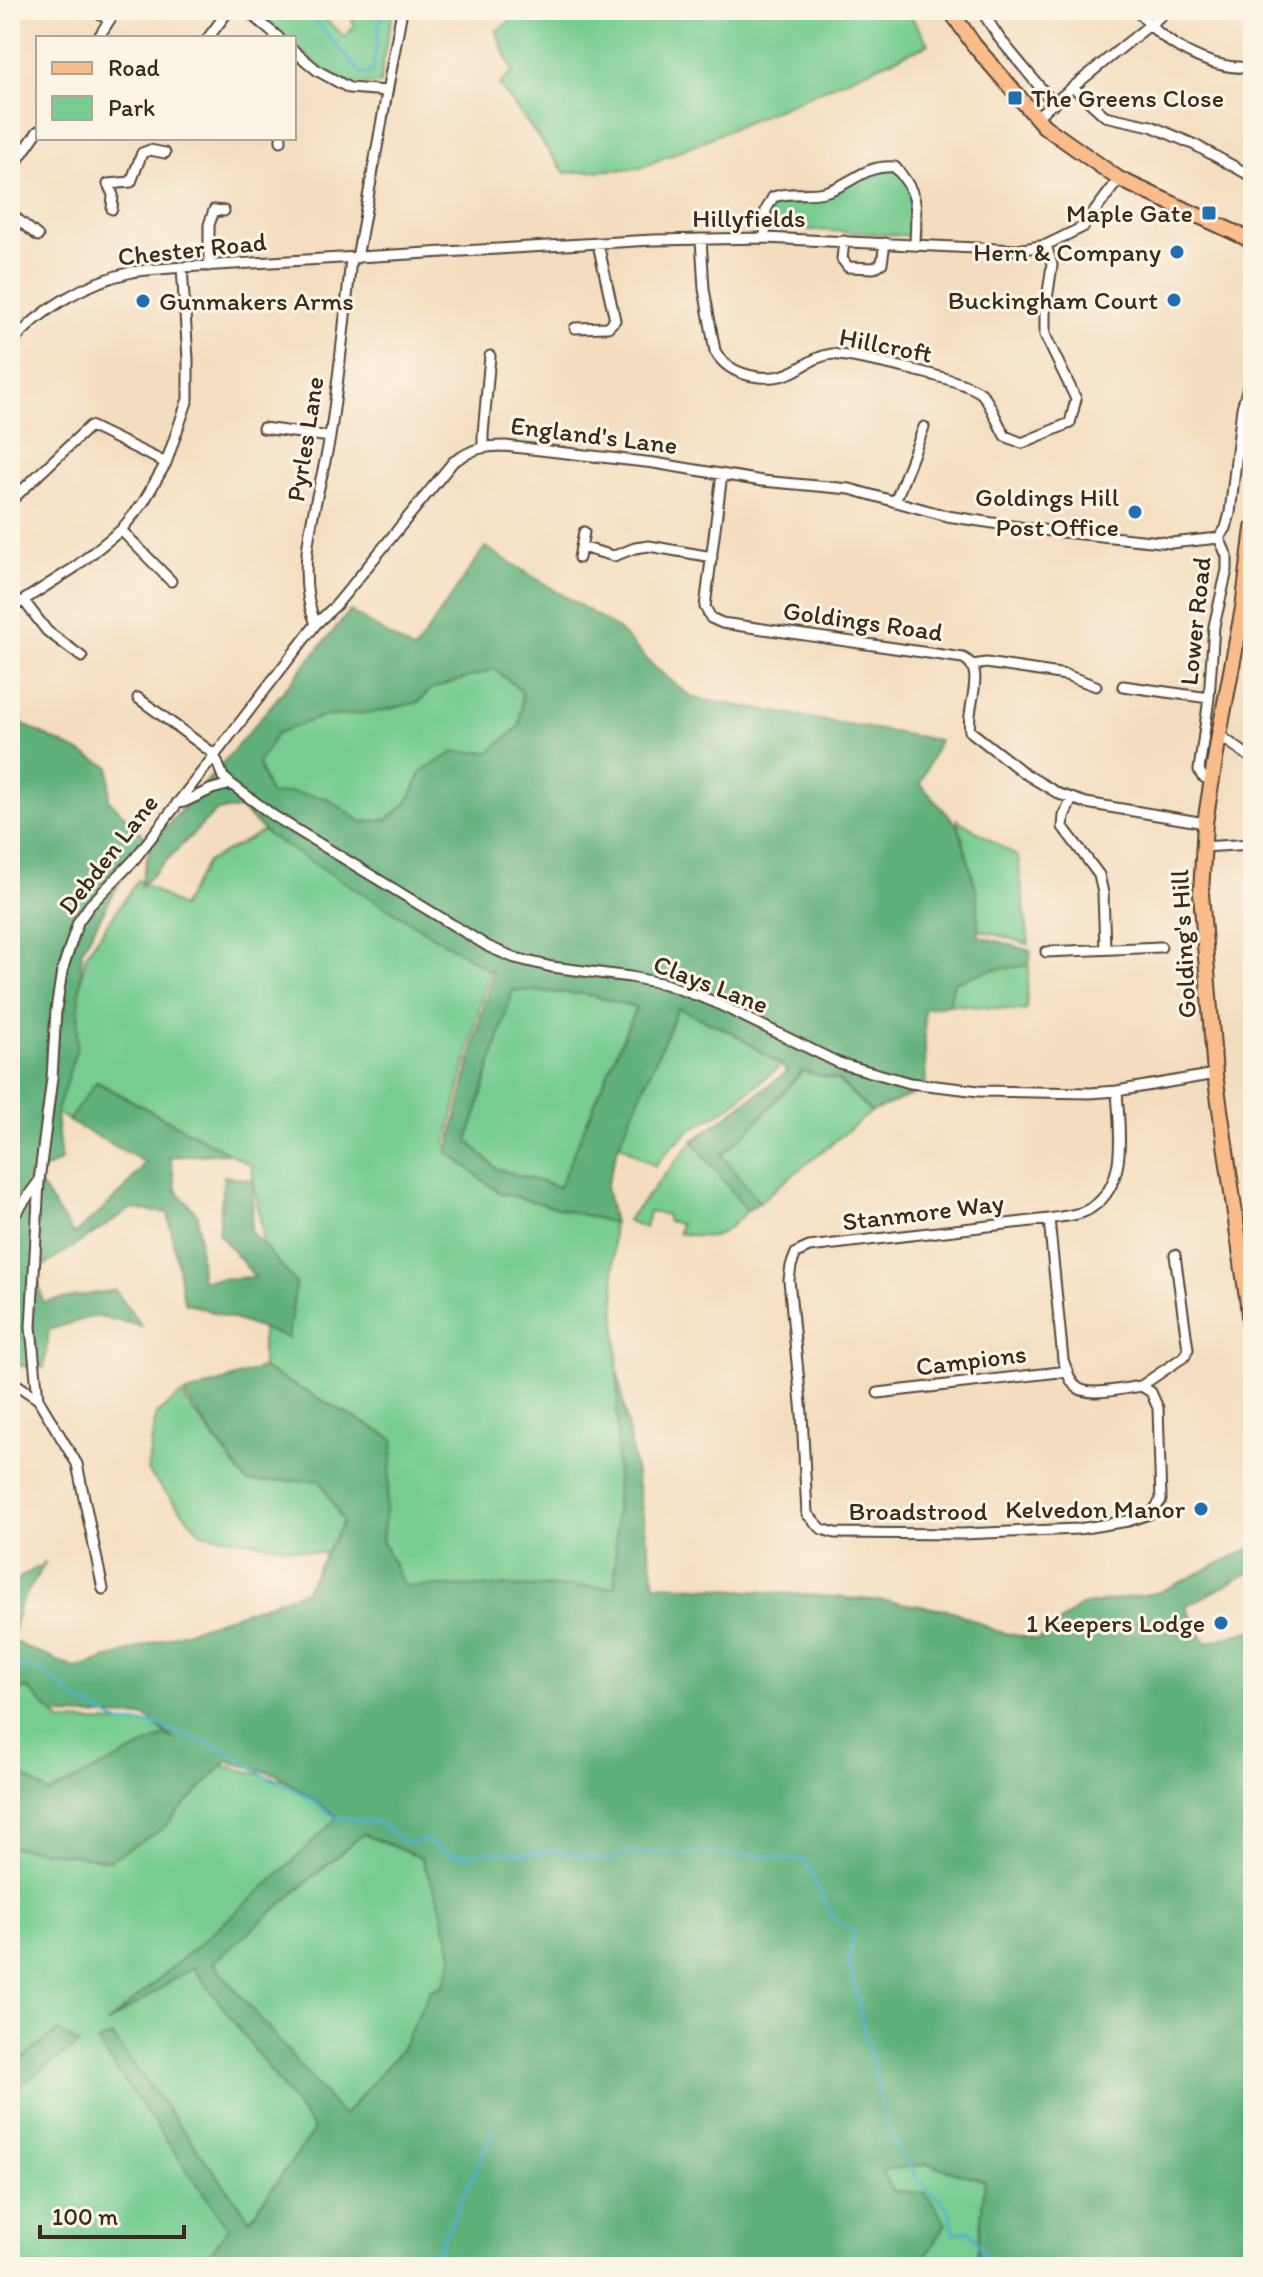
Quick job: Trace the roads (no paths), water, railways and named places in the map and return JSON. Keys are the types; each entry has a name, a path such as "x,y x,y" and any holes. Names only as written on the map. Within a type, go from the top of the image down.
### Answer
{"main road":[{"path":"950,10 974,45 1044,126 1119,179 1253,241"},
{"name":"Golding's Hill","path":"1253,528 1243,608 1205,823 1201,893 1215,1074 1248,1266 1253,1359"}],"street":[{"path":"93,10 109,20"},
{"path":"99,36 116,10"},
{"path":"210,36 229,10"},
{"path":"246,10 277,36"},
{"name":"Pyrles Lane","path":"316,624 306,596 306,556 330,437 354,259 402,10"},
{"path":"981,10 1000,39 1054,104"},
{"path":"1137,10 1149,26 1196,58 1240,68 1253,67"},
{"path":"1036,117 1168,10"},
{"path":"296,53 318,71 349,88 387,91"},
{"path":"1074,88 1105,116 1151,126 1195,145 1253,177"},
{"path":"10,171 36,134"},
{"path":"150,150 151,140"},
{"path":"112,209 113,195 108,184 131,182 142,153 150,150 165,153"},
{"path":"765,238 766,210 773,197 786,193 823,193 880,165 895,167 910,183 916,204 915,244"},
{"name":"Hillyfields","path":"354,259 598,244 765,238 1018,250 1046,245 1083,227 1119,179"},
{"path":"200,206 219,210 209,225 209,266"},
{"path":"10,213 38,236"},
{"name":"Hillcroft","path":"701,239 704,289 715,351 719,358 737,371 773,377 832,354 922,373 982,394 1005,436 1022,443 1070,423 1076,399 1045,335 1052,265 1046,245"},
{"path":"844,241 842,259 848,267 874,268 882,263 885,243"},
{"path":"575,328 608,327 615,320 598,244"},
{"name":"Chester Road","path":"10,345 57,303 84,289 133,272 354,259"},
{"path":"10,609 74,568 121,530 143,503 166,463 188,399 182,267"},
{"path":"483,446 490,356"},
{"name":"Lower Road","path":"1211,781 1199,770 1209,698 1214,626 1227,570 1227,556 1219,538 1230,513 1242,408 1253,369"},
{"path":"10,493 15,497 90,426 166,463"},
{"path":"895,502 924,427"},
{"path":"263,428 330,437"},
{"name":"England's Lane","path":"214,754 316,624 337,604 453,462 472,449 483,446 654,463 781,483 850,489 964,519 1109,538 1171,543 1219,538"},
{"name":"Goldings Road","path":"722,474 705,607 716,621 969,660 975,679 970,731 1024,773 1072,799 1205,823"},
{"path":"121,530 171,581"},
{"path":"579,558 584,532"},
{"path":"581,547 614,556 649,546 712,557"},
{"path":"24,601 47,631 82,657"},
{"path":"973,665 986,663 1066,675 1096,686"},
{"path":"1123,686 1209,698"},
{"path":"138,698 214,754"},
{"path":"1219,735 1253,759"},
{"name":"Clays Lane","path":"214,754 223,777 274,816 489,947 515,958 552,967 665,984 712,1001 839,1063 910,1083 979,1091 1090,1093 1215,1074"},
{"name":"Debden Lane","path":"10,1221 39,1181 52,1078 56,1010 62,971 78,922 90,905 133,861 214,754"},
{"path":"177,803 231,784"},
{"path":"1072,799 1064,816 1063,827 1099,875 1103,893 1105,948"},
{"path":"1202,847 1253,844"},
{"path":"1046,952 1161,947"},
{"name":"Stanmore Way","path":"802,1414 789,1280 796,1253 809,1247 1049,1219 1093,1208 1118,1171 1117,1091"},
{"path":"38,1399 31,1327 39,1181"},
{"path":"1049,1219 1063,1360 1071,1381 1079,1390 1095,1392 1141,1386 1185,1356 1188,1349 1175,1255"},
{"name":"Campions","path":"878,1393 1068,1371"},
{"path":"10,1380 38,1399 77,1464 103,1589"},
{"name":"Broadstrood","path":"802,1414 807,1514 822,1529 835,1533 962,1534 1078,1529 1128,1521 1152,1513 1161,1500 1158,1408 1151,1392 1141,1386"}],"waterway":[{"path":"306,10 361,73 369,74 373,70 379,25 385,10"},
{"path":"10,1666 38,1669 77,1700 120,1723 153,1724 221,1748 306,1796 335,1817 380,1823 405,1843 426,1840 456,1856 490,1851 526,1854 551,1850 608,1860 630,1852 758,1855 805,1861 833,1919 854,1931 849,1961 890,2135 917,2178 949,2210 954,2234 969,2230 994,2267"},
{"path":"430,2267 493,2133"}],"place":[{"name":"The Greens Close","path":"1015,98"},
{"name":"Maple Gate","path":"1209,213"},
{"name":"Hern & Company","path":"1177,252"},
{"name":"Buckingham Court","path":"1174,300"},
{"name":"Gunmakers Arms","path":"143,301"},
{"name":"Goldings Hill Post Office","path":"1135,512"},
{"name":"Kelvedon Manor","path":"1201,1509"},
{"name":"1 Keepers Lodge","path":"1221,1623"}]}
